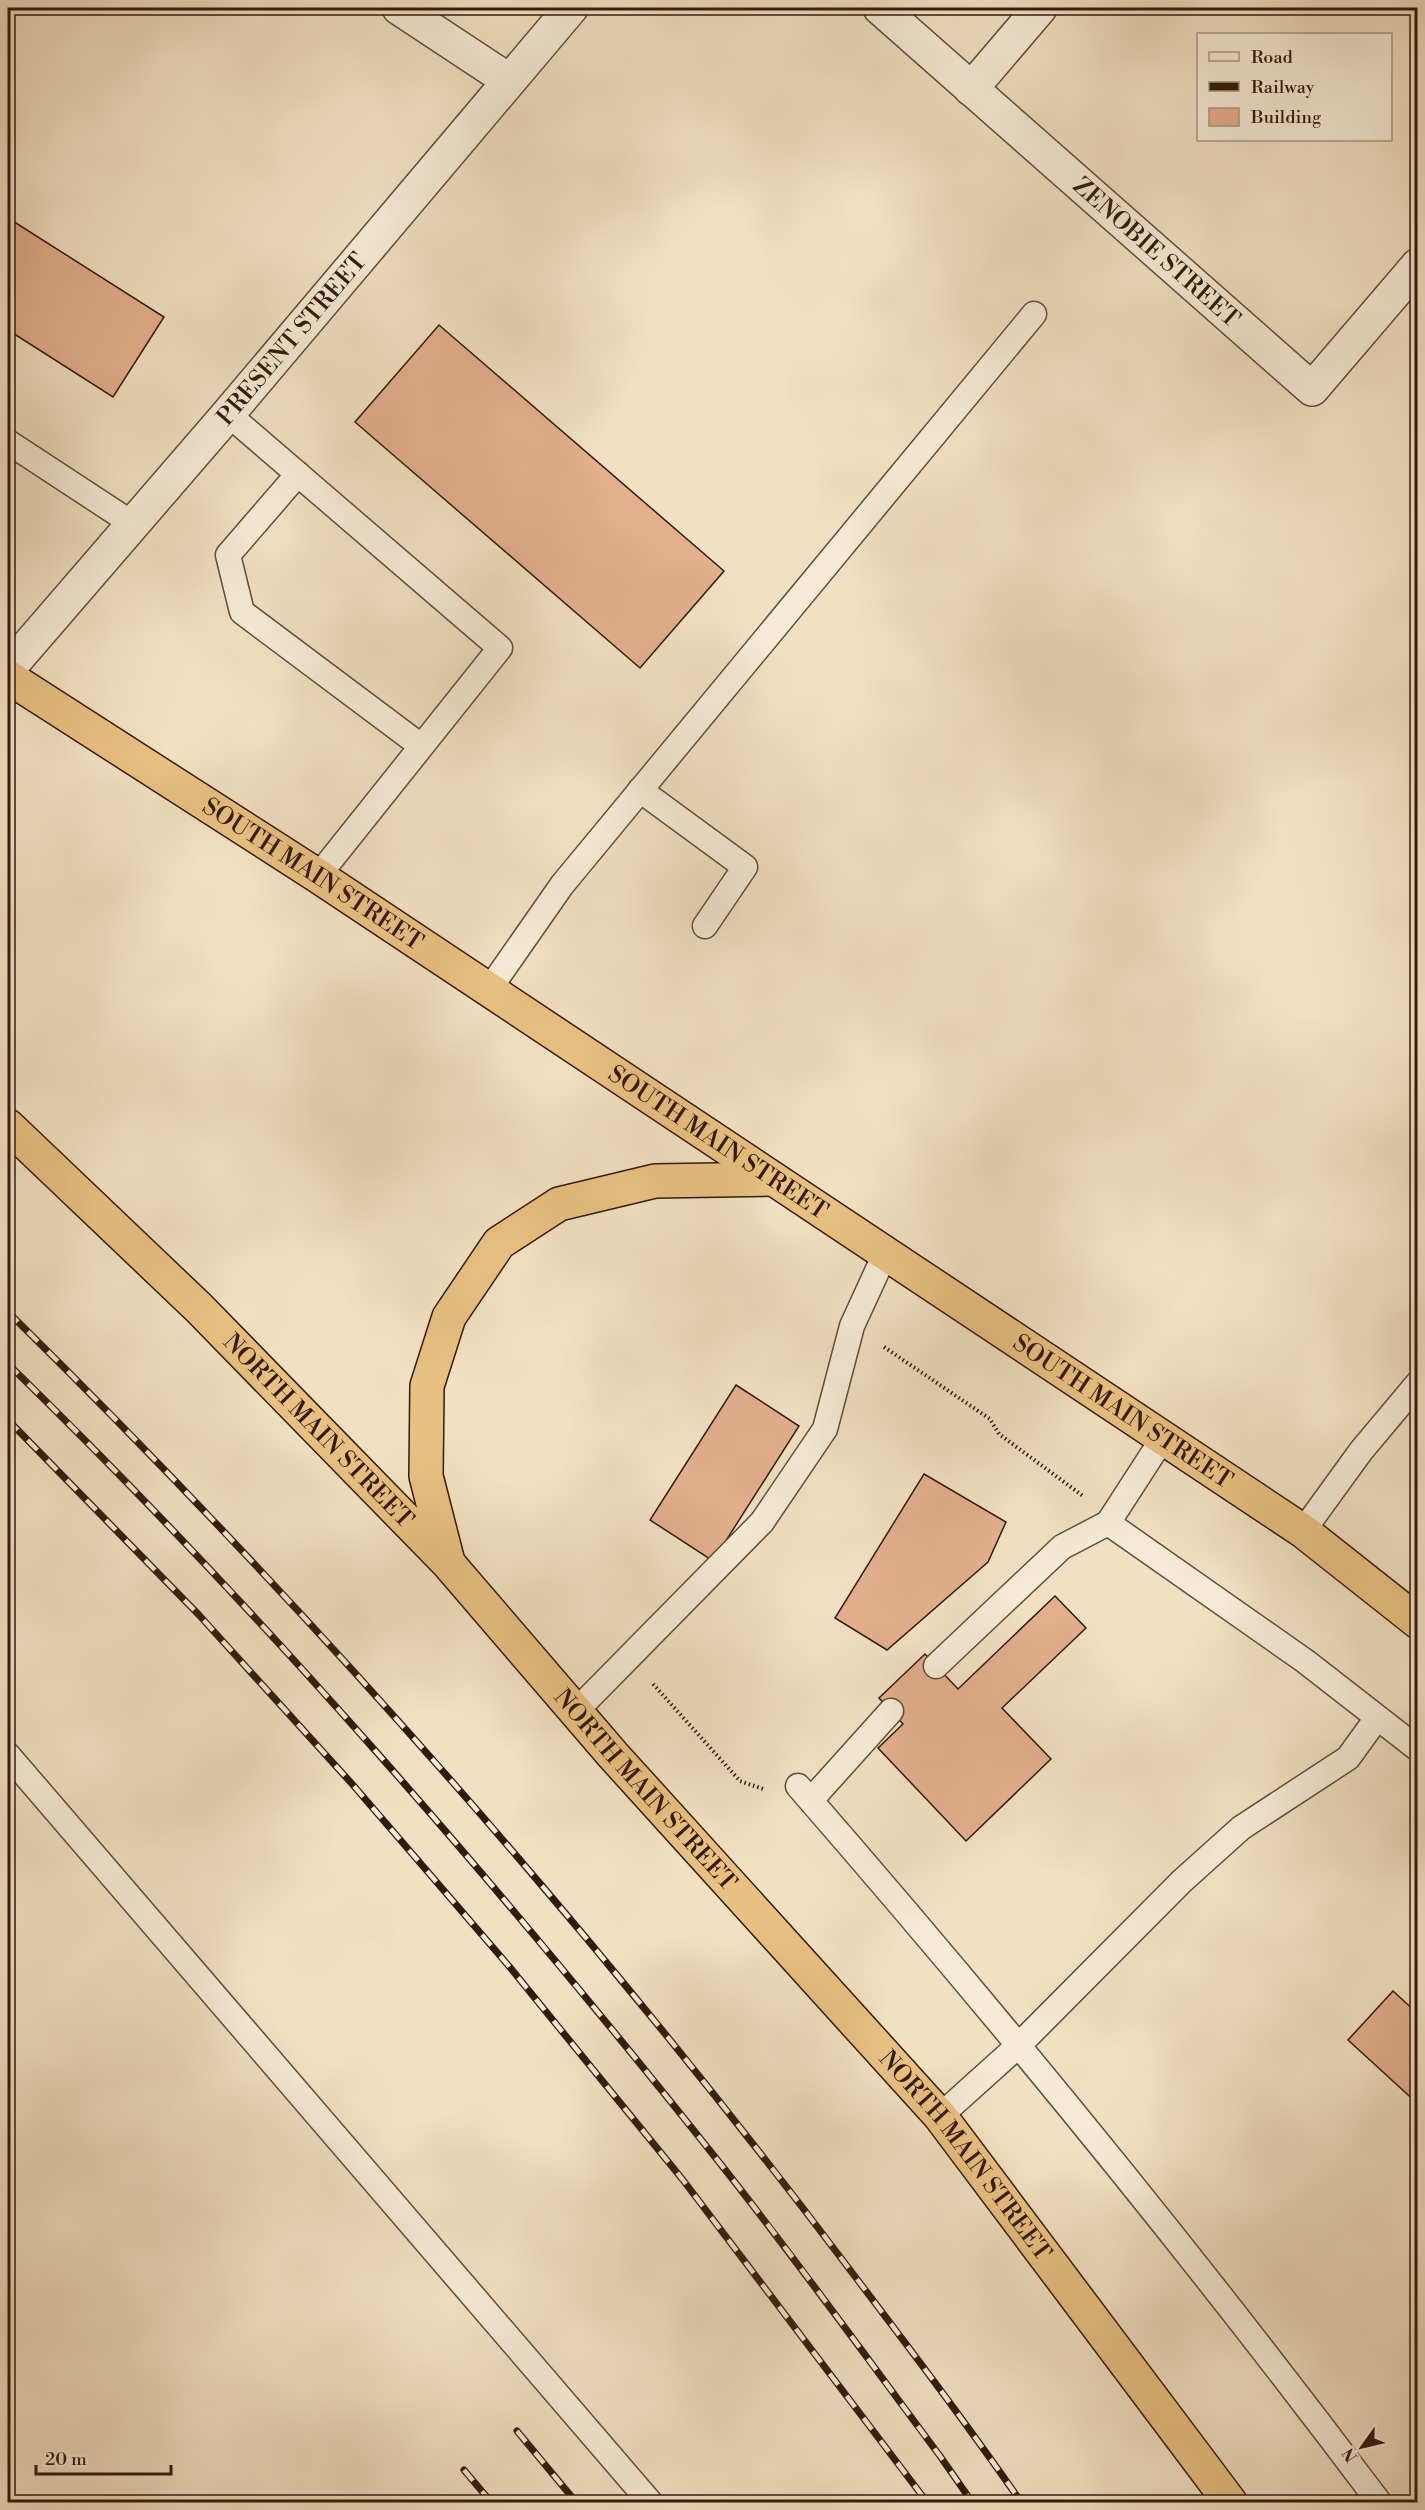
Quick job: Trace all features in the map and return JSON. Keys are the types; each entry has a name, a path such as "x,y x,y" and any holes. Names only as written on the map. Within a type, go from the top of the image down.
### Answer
{"highway":[{"name":"SOUTH MAIN STREET","path":"8,677 318,876 1303,1531 1418,1622"},
{"name":"NORTH MAIN STREET","path":"8,1126 199,1308 448,1563 576,1712 940,2116 1230,2502"},
{"path":"448,1563 426,1476 427,1386 449,1317 499,1243 559,1204 655,1181 772,1179"}],"street":[{"path":"399,8 508,80"},
{"name":"PRESENT STREET","path":"8,669 228,414 571,8"},
{"name":"ZENOBIE STREET","path":"880,8 1312,389 1418,265"},
{"path":"971,89 1040,8"}],"lane":[{"path":"488,991 562,885 1034,314"},
{"path":"228,414 500,648 318,876"},
{"path":"8,442 133,524"},
{"path":"298,474 228,555 242,612 421,746"},
{"path":"640,790 745,867 705,926"},
{"path":"576,1712 762,1522 825,1429 852,1326 885,1254"},
{"path":"1303,1531 1361,1451 1418,1383"},
{"path":"936,1666 1062,1547 1108,1523 1163,1438"},
{"path":"1108,1523 1305,1661 1418,1749"},
{"path":"891,1711 805,1793 1019,2045 1247,2327 1379,2502"},
{"path":"940,2116 1019,2045 1182,1881 1241,1828 1348,1758 1377,1718"},
{"path":"8,1755 650,2502"}],"path":[{"path":"852,1326 990,1419 999,1434 1078,1490 1108,1523"},
{"path":"630,1657 740,1781 768,1791 805,1793"}],"building":[{"path":"8,218 164,317 113,397 8,330"},
{"path":"439,325 724,571 640,668 355,422"},
{"path":"736,1385 799,1426 713,1561 650,1520"},
{"path":"924,1474 1006,1522 988,1562 887,1650 835,1618"},
{"path":"1055,1596 1086,1628 1002,1708 1051,1759 966,1841 878,1748 903,1724 879,1698 925,1654 958,1689"},
{"path":"1393,1991 1418,2014 1418,2104 1348,2040"}],"railway":[{"path":"8,1312 120,1424 338,1654 547,1891 648,2013 844,2262 1021,2502"},
{"path":"8,1364 195,1554 376,1751 464,1852 550,1954 747,2198 972,2502"},
{"path":"8,1420 199,1615 353,1785 508,1965 683,2180 927,2502"},
{"path":"517,2431 576,2502"},
{"path":"464,2470 491,2502"}]}
